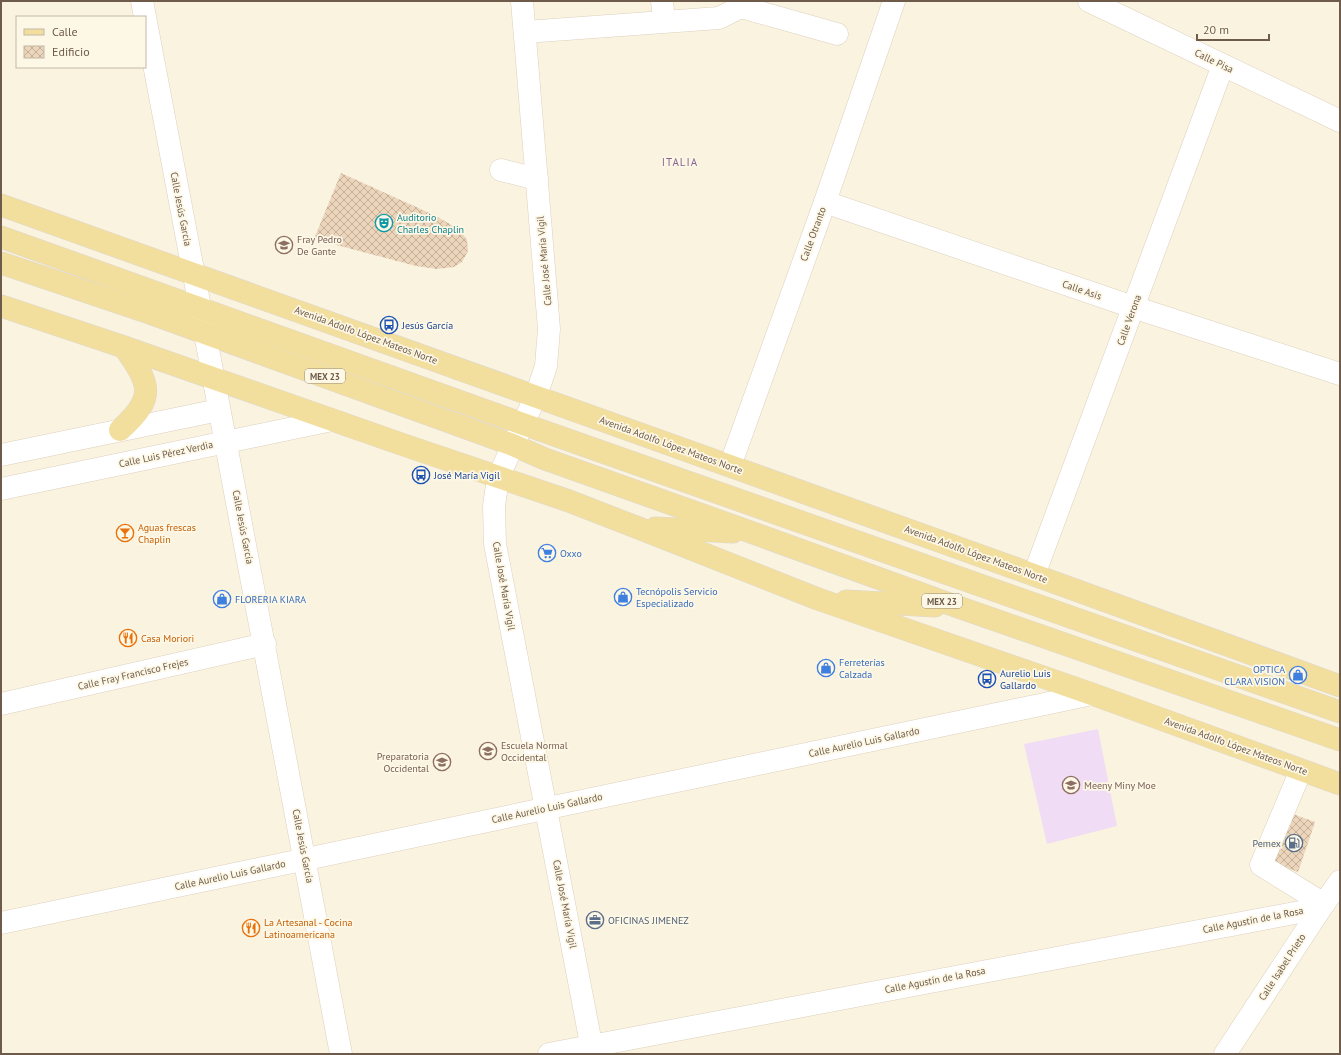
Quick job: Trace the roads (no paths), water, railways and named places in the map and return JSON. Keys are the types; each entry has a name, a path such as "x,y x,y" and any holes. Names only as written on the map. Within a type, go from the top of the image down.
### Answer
{"main road":[{"name":"Avenida Adolfo López Mateos Norte","path":"1,204 1340,686"},
{"name":"MEX 23","path":"1,237 523,424 1340,712"},
{"name":"MEX 23","path":"1,263 205,332 512,445 545,459 958,607 1340,740"},
{"name":"Avenida Adolfo López Mateos Norte","path":"2,306 214,378 498,478 569,501 818,599 1092,694 1340,784"},
{"path":"120,430 137,414 144,403 146,392 145,381 139,368 124,347"},
{"path":"545,459 569,501"},
{"path":"636,527 756,534"},
{"path":"818,599 958,607"}],"street":[{"name":"Calle Jesús García","path":"142,1 145,16"},
{"name":"Calle José María Vigil","path":"522,1 549,329 546,366 536,396 498,478 494,506 495,544 592,1050"},
{"name":"Calle Otranto","path":"730,466 825,202 894,1"},
{"name":"Calle Pisa","path":"1089,1 1340,121"},
{"path":"525,32 663,11 719,18 742,4 836,34"},
{"name":"Calle Jesús García","path":"146,22 265,644 341,1054"},
{"name":"Calle Verona","path":"1034,575 1223,65"},
{"path":"501,170 537,179"},
{"name":"Calle Asis","path":"825,202 1133,307 1340,374"},
{"path":"1,454 219,410"},
{"name":"Calle Luis Pérez Verdia","path":"1,489 332,420"},
{"name":"Calle Fray Francisco Frejes","path":"1,704 265,644"},
{"name":"Calle Aurelio Luis Gallardo","path":"1,923 1092,694"},
{"path":"1301,770 1261,865 1322,906"},
{"name":"Calle Isabel Prieto","path":"1225,1054 1340,881"},
{"name":"Calle Agustín de la Rosa","path":"549,1054 592,1050 1322,906"}],"place":[{"name":"Auditorio Charles Chaplin","path":"384,223"},
{"name":"Fray Pedro De Gante","path":"284,245"},
{"name":"Jesús García","path":"389,325"},
{"name":"José María Vigil","path":"421,475"},
{"name":"Aguas frescas Chaplin","path":"125,533"},
{"name":"Oxxo","path":"547,553"},
{"name":"Tecnópolis Servicio Especializado","path":"623,597"},
{"name":"FLORERIA KIARA","path":"222,599"},
{"name":"Casa Moriori","path":"128,638"},
{"name":"Ferreterías Calzada","path":"826,668"},
{"name":"OPTICA CLARA VISION","path":"1298,675"},
{"name":"Aurelio Luis Gallardo","path":"987,679"},
{"name":"Escuela Normal Occidental","path":"488,751"},
{"name":"Preparatoria Occidental","path":"442,762"},
{"name":"Meeny Miny Moe","path":"1071,785"},
{"name":"Pemex","path":"1294,843"},
{"name":"OFICINAS JIMENEZ","path":"595,920"},
{"name":"La Artesanal - Cocina Latinoamericana","path":"251,928"}],"district":[{"name":"ITALIA","path":"680,162"}]}
